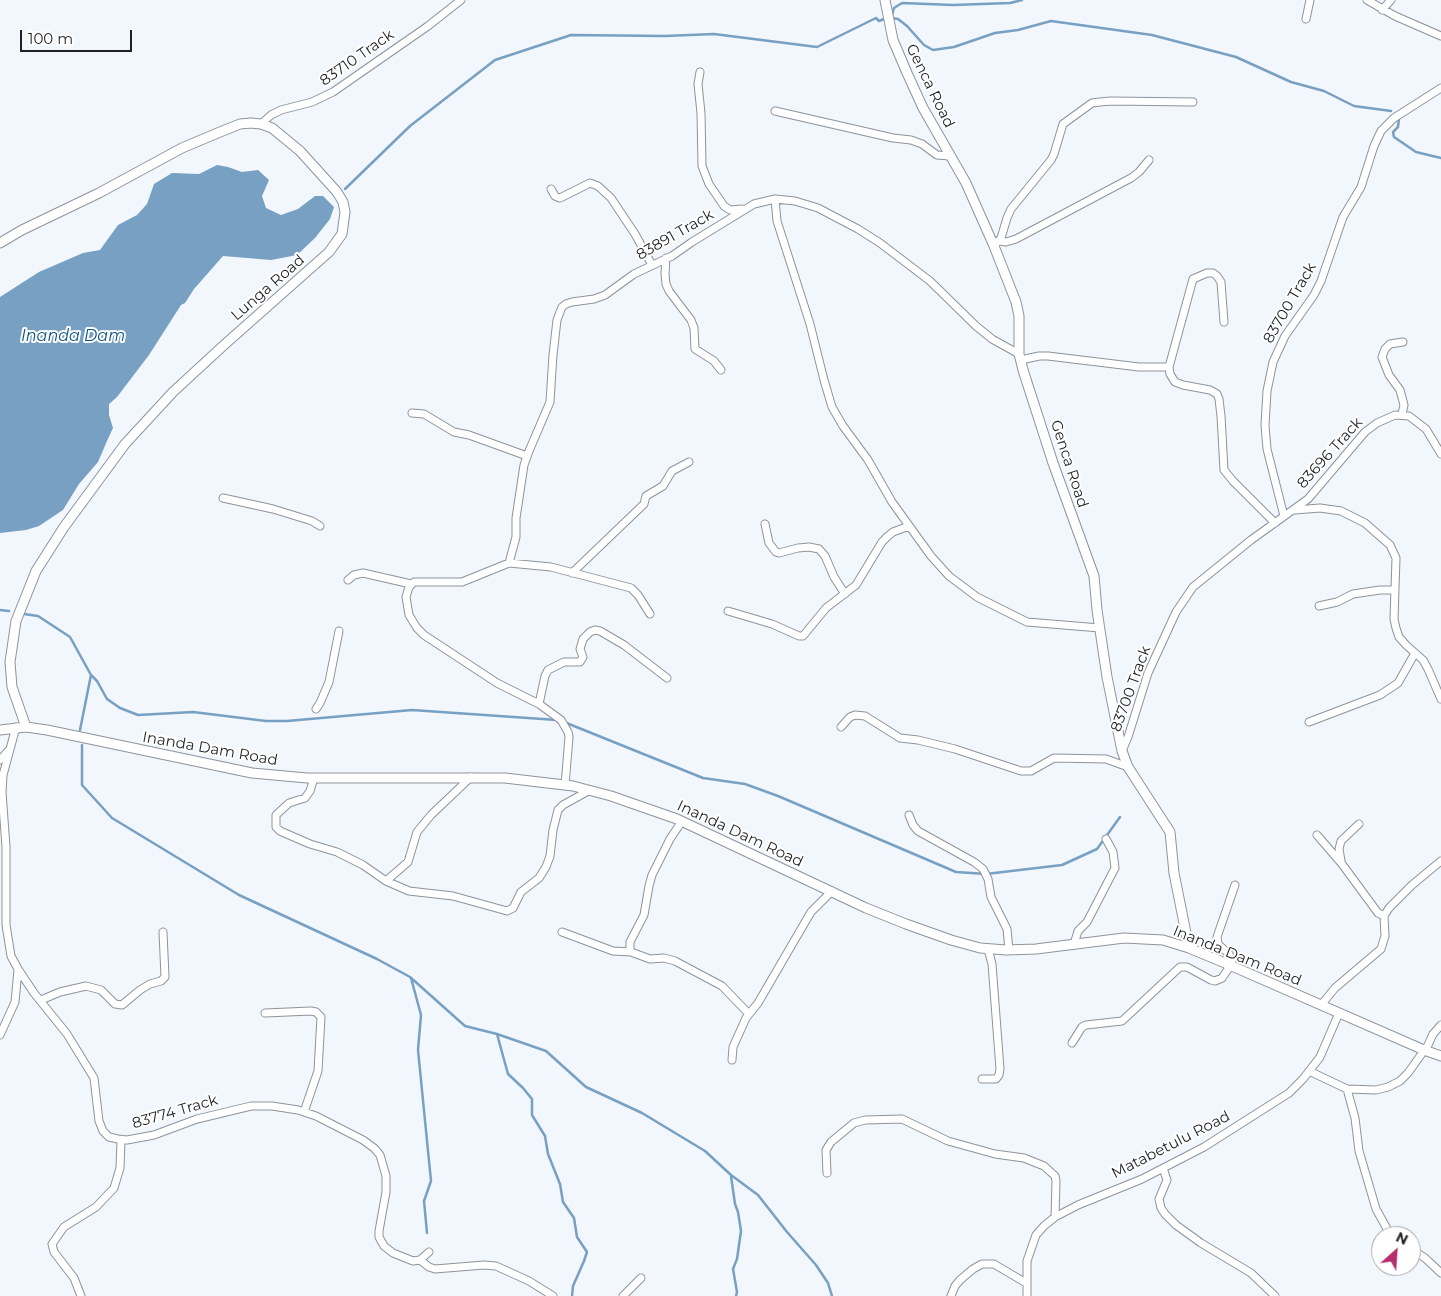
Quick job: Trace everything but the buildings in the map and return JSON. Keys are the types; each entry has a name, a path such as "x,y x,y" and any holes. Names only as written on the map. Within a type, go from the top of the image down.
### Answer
{"street":[{"name":"83710 Track","path":"261,124 271,115 281,110 312,102 333,92 428,26 461,0"},
{"name":"Genca Road","path":"885,0 894,40 907,74 923,108 966,183 997,244 1016,302 1019,316 1020,357 1054,463 1094,576 1097,610 1122,751 1128,767 1170,832 1174,873 1189,948"},
{"path":"1306,19 1310,0"},
{"path":"1367,0 1382,10 1441,36"},
{"path":"1382,10 1391,0"},
{"path":"700,72 698,84 702,113 701,154 704,174 727,208 733,210 746,208"},
{"name":"83700 Track","path":"1122,751 1148,673 1169,625 1184,598 1192,587 1284,516 1267,449 1265,425 1267,391 1273,362 1285,336 1314,295 1321,281 1343,217 1360,187 1381,131 1394,118 1441,88"},
{"path":"997,244 1011,209 1054,154 1063,124 1092,103 1112,100 1193,102"},
{"path":"775,111 893,138 911,140 922,144 937,155 950,156"},
{"path":"0,243 190,145 240,124 261,124"},
{"name":"Lunga Road","path":"26,727 12,686 10,662 12,644 16,621 33,579 54,542 125,444 167,399 224,345 330,252 342,234 345,212 343,202 337,192 294,145 272,128 261,124"},
{"path":"997,244 1016,239 1131,178 1139,172 1148,160"},
{"path":"551,189 555,196 560,198 590,183 598,186 611,198 635,234 652,265"},
{"path":"775,199 776,221 810,324 832,407 843,426 868,460 892,502 931,556 949,576 977,597 1027,622 1100,628"},
{"name":"83891 Track","path":"509,563 516,537 516,518 527,456 550,402 557,320 562,307 572,302 594,299 605,295 634,274 666,258 746,208 763,200 795,201 818,208 837,217 880,243 930,281 976,326 1020,357"},
{"path":"666,258 666,284 669,291 684,308 691,320 694,328 695,349 714,361 721,370"},
{"path":"1224,322 1221,282 1217,276 1213,273 1207,273 1193,278 1169,367 1170,374 1175,382 1210,390 1217,394 1220,399 1224,470 1232,481 1275,523"},
{"path":"1403,342 1390,344 1385,349 1382,357 1389,375 1400,390 1404,405 1402,414 1418,422 1441,454"},
{"path":"1020,357 1048,356 1138,367 1169,367"},
{"path":"412,413 424,414 454,432 469,435 527,456"},
{"name":"83696 Track","path":"1284,516 1308,499 1365,432 1387,418 1402,414"},
{"path":"572,573 644,504 646,496 663,486 672,471 689,462"},
{"path":"223,498 273,509 312,521 320,526"},
{"path":"1295,510 1320,508 1341,511 1365,523 1394,550 1396,558 1394,619 1396,628 1406,646 1415,653 1428,669 1441,699"},
{"path":"765,524 769,543 776,552 809,547 819,549 825,556 834,577 845,594"},
{"path":"728,611 802,636 826,608 845,594 863,576 882,542 893,532 910,526"},
{"path":"348,580 354,574 363,573 411,584 420,582 462,582 509,563 551,567 631,588 638,595 650,614"},
{"path":"411,584 407,592 408,615 416,628 497,683 539,704 561,720 568,732 565,785"},
{"path":"1319,606 1337,602 1353,594 1395,590"},
{"path":"539,704 548,670 564,662 580,662 583,657 580,648 583,640 590,632 595,630 624,645 666,678"},
{"path":"316,709 329,682 339,631"},
{"path":"1309,722 1380,695 1398,683 1415,653"},
{"path":"841,727 850,717 855,715 865,716 900,738 918,740 955,749 1021,771 1031,771 1054,758 1106,759 1128,767"},
{"name":"83774 Track","path":"16,727 3,775 2,792 6,847 5,909 10,950 18,970 67,1034 94,1078 99,1122 104,1131 109,1137 121,1140 154,1135 197,1119 251,1106 272,1106 316,1116 363,1140 380,1155 386,1176 386,1192 379,1237 384,1246 393,1253 413,1261 420,1260"},
{"name":"Inanda Dam Road","path":"0,730 26,727 252,773 314,778 505,778 590,790 682,821 832,892 906,924 951,940 988,948 1009,950 1036,949 1124,938 1163,940 1231,965 1441,1056"},
{"path":"0,760 10,749"},
{"path":"386,881 408,862 417,832 431,815 471,777"},
{"path":"314,778 310,791 305,798 289,803 279,812 275,819 276,827 280,831 350,858 386,881 409,891 453,896 509,911 513,908 521,892 540,878 546,867 550,856 558,810 563,805 590,790"},
{"path":"909,815 918,831 974,862 986,874 991,897 1007,928 1009,950"},
{"path":"630,952 630,942 644,915 652,875 670,839 682,821"},
{"path":"1342,864 1339,849 1341,841 1359,824"},
{"path":"1317,835 1342,864 1378,913 1384,916"},
{"path":"1074,944 1078,931 1086,922 1115,868 1113,852 1106,839"},
{"path":"1321,1005 1335,988 1381,950 1385,936 1384,916 1394,902 1441,861"},
{"path":"1072,1043 1082,1027 1086,1025 1122,1021 1180,967 1186,967 1215,981 1222,978 1231,965 1231,958 1218,944 1217,937 1235,885"},
{"path":"732,1060 733,1047 749,1014 758,1003 811,912 832,892"},
{"path":"41,1000 60,992 86,986 101,990 115,1004 122,1005 140,990 166,977 163,932"},
{"path":"562,932 613,951 630,952 650,959 664,958 676,961 722,986 749,1014"},
{"path":"982,1079 996,1079 1000,1069 993,973 988,948"},
{"path":"0,1035 15,1002 18,970"},
{"path":"265,1013 312,1010 321,1017 318,1071 304,1112"},
{"name":"Matabetulu Road","path":"1026,1296 1027,1261 1032,1244 1036,1235 1055,1217 1078,1205 1142,1179 1204,1147 1289,1092 1310,1071 1320,1057 1339,1013"},
{"path":"1310,1071 1347,1089 1376,1090 1388,1088 1400,1081 1408,1073 1441,1025"},
{"path":"1347,1089 1355,1118 1359,1151 1376,1209 1385,1226"},
{"path":"827,1173 826,1150 831,1142 854,1123 864,1120 902,1119 948,1141 995,1154 1024,1158 1044,1166 1054,1176 1056,1181 1055,1217"},
{"path":"81,1296 74,1278 54,1252 52,1244 64,1227 96,1207 114,1188 120,1168 121,1140"},
{"path":"1163,1168 1167,1180 1159,1199 1165,1214 1176,1225 1202,1243 1251,1273 1275,1296"},
{"path":"429,1252 420,1260 429,1267 435,1269 484,1265 496,1266 529,1281 553,1296"},
{"path":"1421,1256 1441,1273"},
{"path":"951,1296 960,1280 982,1264 994,1264 1026,1283"},
{"path":"623,1296 641,1278"}],"water":[{"name":"Inanda Dam","path":"217,165 242,172 258,170 269,180 262,196 266,208 281,215 298,209 315,196 323,196 334,207 330,219 315,238 297,255 271,260 223,256 194,289 185,303 181,305 149,355 117,397 109,404 109,415 113,428 98,462 79,484 63,510 39,526 26,530 0,533 0,297 39,272 83,253 100,250 118,225 137,215 147,204 154,184 172,173 199,174"}],"waterway":[{"path":"1022,0 1010,3 953,5 902,3 894,8 891,18 898,19 924,45 933,50 954,47 995,33 1018,30 1051,21 1152,35 1236,57 1291,82 1324,91 1354,106 1391,111"},
{"path":"345,189 410,126 495,60 571,35 665,36 714,34 817,47 876,18 879,21 884,19"},
{"path":"1399,118 1398,127 1393,132 1394,137 1416,152 1441,158"},
{"path":"0,610 9,611"},
{"path":"24,614 38,616 70,637 91,675 80,730"},
{"path":"91,675 97,681 107,699 120,708 138,715 193,712 266,721 287,721 412,710 557,720"},
{"path":"564,722 703,778 745,784 778,796 956,872 986,874 1062,865 1097,849 1120,817"},
{"path":"82,745 82,785 112,818 239,895 377,959 410,977 465,1026 497,1034 546,1051 586,1087 642,1113 705,1151 731,1175 758,1195 816,1265 828,1283 832,1296"},
{"path":"411,978 421,1015 418,1050 431,1181 424,1201 427,1233"},
{"path":"497,1034 508,1074 532,1099 532,1115 545,1136 548,1154 560,1184 563,1202 574,1218 577,1237 587,1252 573,1286 572,1296"},
{"path":"731,1176 741,1231 737,1259 733,1269 736,1296"}]}
